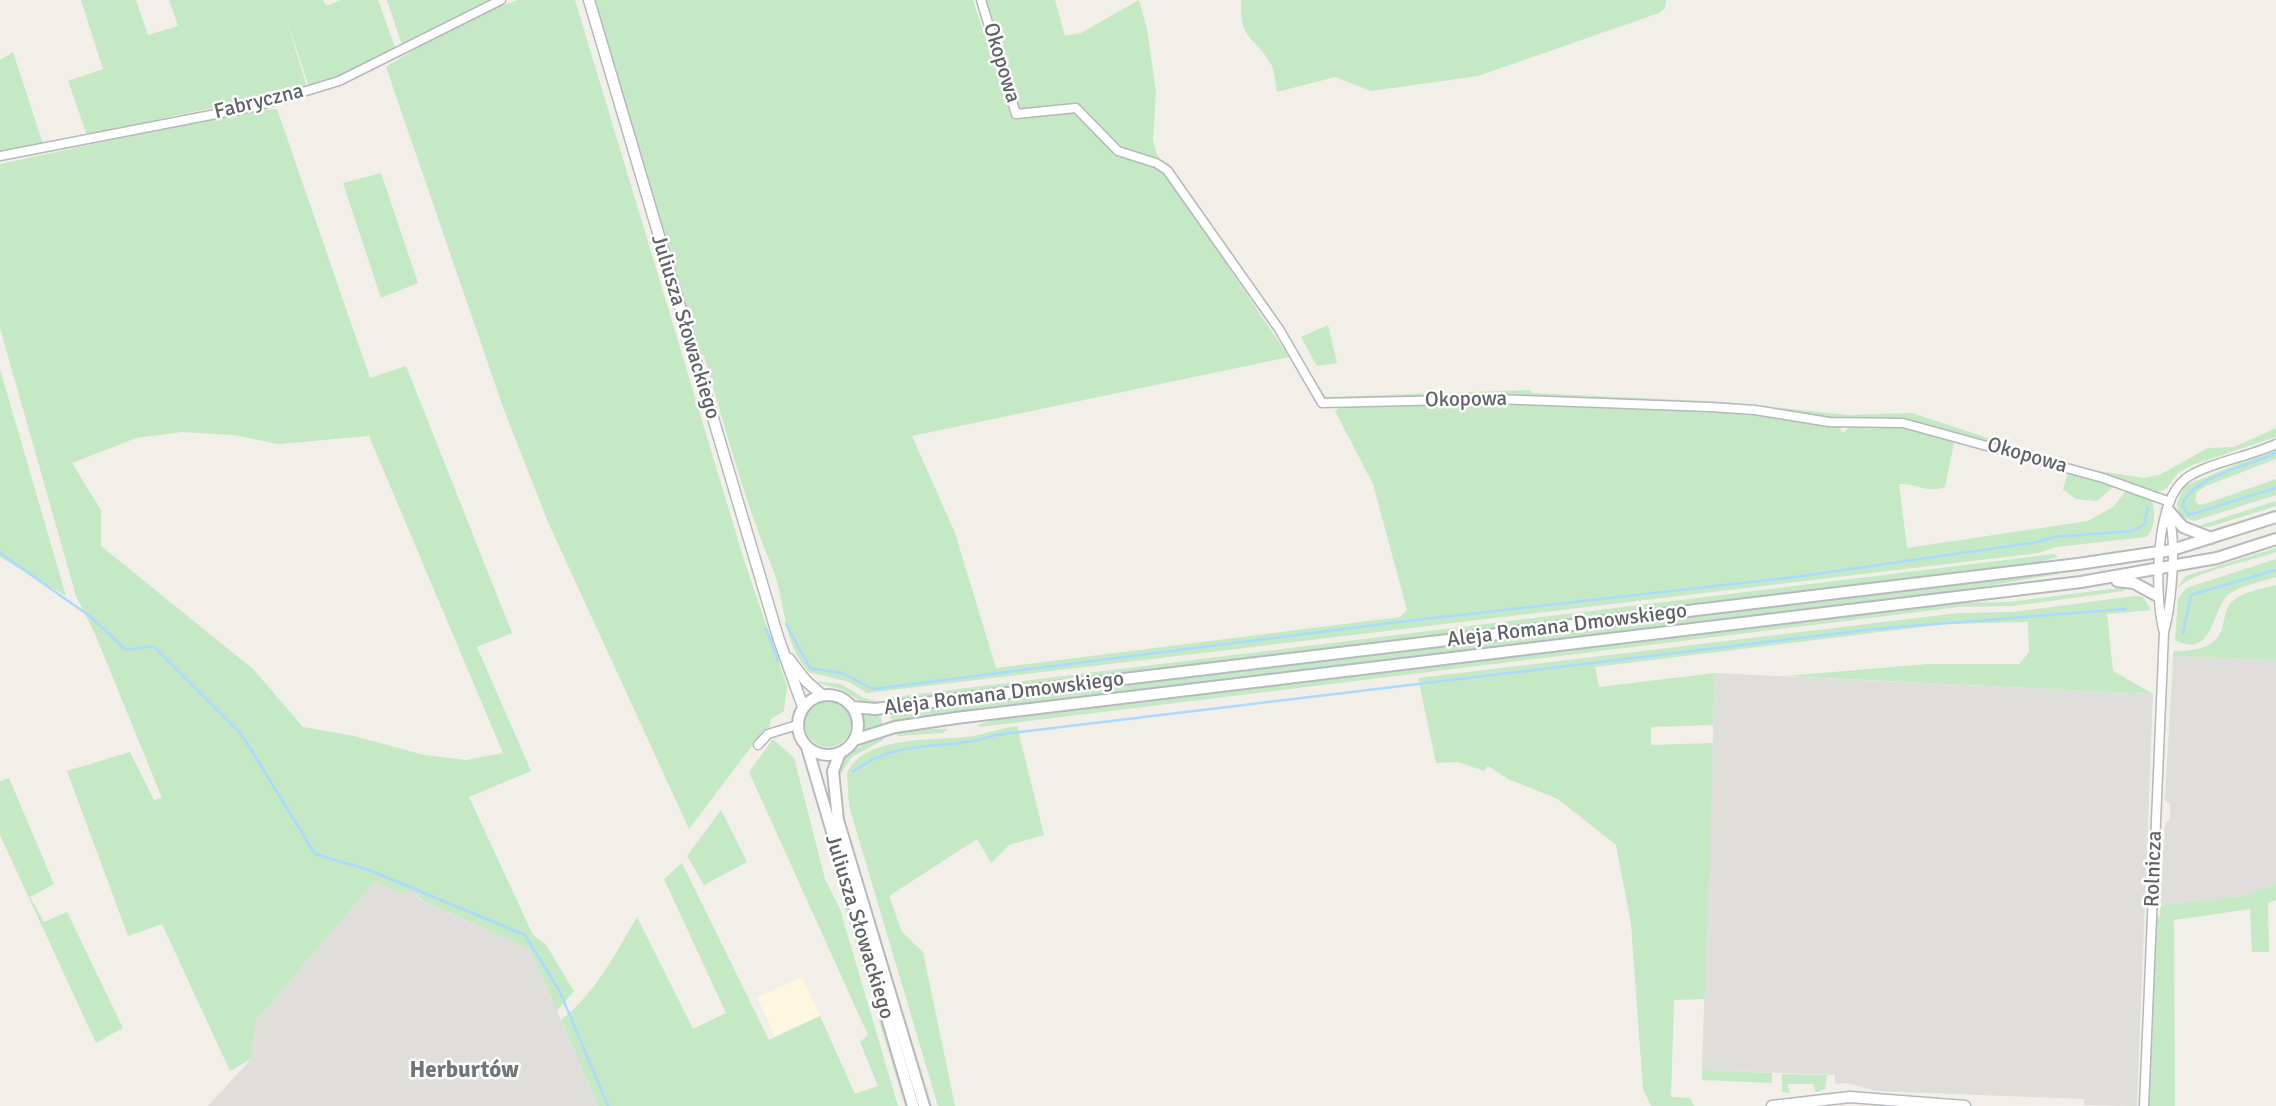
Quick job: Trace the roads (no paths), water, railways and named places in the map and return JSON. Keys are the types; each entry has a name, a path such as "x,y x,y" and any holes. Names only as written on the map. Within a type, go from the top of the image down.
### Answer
{"main road":[{"path":"2169,509 2183,527 2211,538"},
{"name":"Aleja Romana Dmowskiego","path":"853,707 874,709 2078,564 2160,550 2172,551 2276,517"},
{"name":"Aleja Romana Dmowskiego","path":"854,740 895,727 956,718 2100,579 2217,558 2276,539"},
{"path":"2100,579 2134,583 2156,595"},
{"path":"822,695 840,696 853,707 859,724 854,740 840,753 822,755 807,747 797,725 803,707 822,695"},
{"name":"Juliusza Słowackiego","path":"807,747 913,1106"},
{"name":"Juliusza Słowackiego","path":"840,753 832,771 838,820 924,1106"}],"street":[{"name":"Fabryczna","path":"0,156 257,106 315,88 339,80 501,0"},
{"name":"Juliusza Słowackiego","path":"589,0 803,707"},
{"name":"Okopowa","path":"981,0 1016,114 1076,108 1118,151 1156,163 1167,170 1279,329 1322,403 1495,398 1710,407 1755,410 1829,422 1903,423 2103,478 2169,509"},
{"name":"Rolnicza","path":"2164,632 2156,595 2160,550 2169,509 2180,484 2192,475 2276,444"},
{"name":"Rolnicza","path":"2144,1106 2164,632 2171,594 2172,526 2169,509"},
{"name":"Juliusza Słowackiego","path":"785,653 806,681 822,695"},
{"path":"758,745 768,734 797,725"},
{"path":"1772,1106 1850,1097 1965,1106"}],"waterway":[{"path":"2276,453 2206,481 2186,497 2183,507 2189,515 2276,488"},
{"path":"786,624 810,668 842,673 873,689 1407,621 1795,577 2038,542 2054,537 2133,531 2144,525 2148,507"},
{"path":"0,553 91,617 126,650 153,646 242,735 315,854 369,870 525,935 560,992 608,1106"},
{"path":"2183,633 2191,595 2276,570"},
{"path":"853,772 870,761 905,749 958,743 995,735 1874,629 2125,609"},
{"path":"766,628 778,661"}],"district":[{"name":"Herburtów","path":"464,1071"}]}
